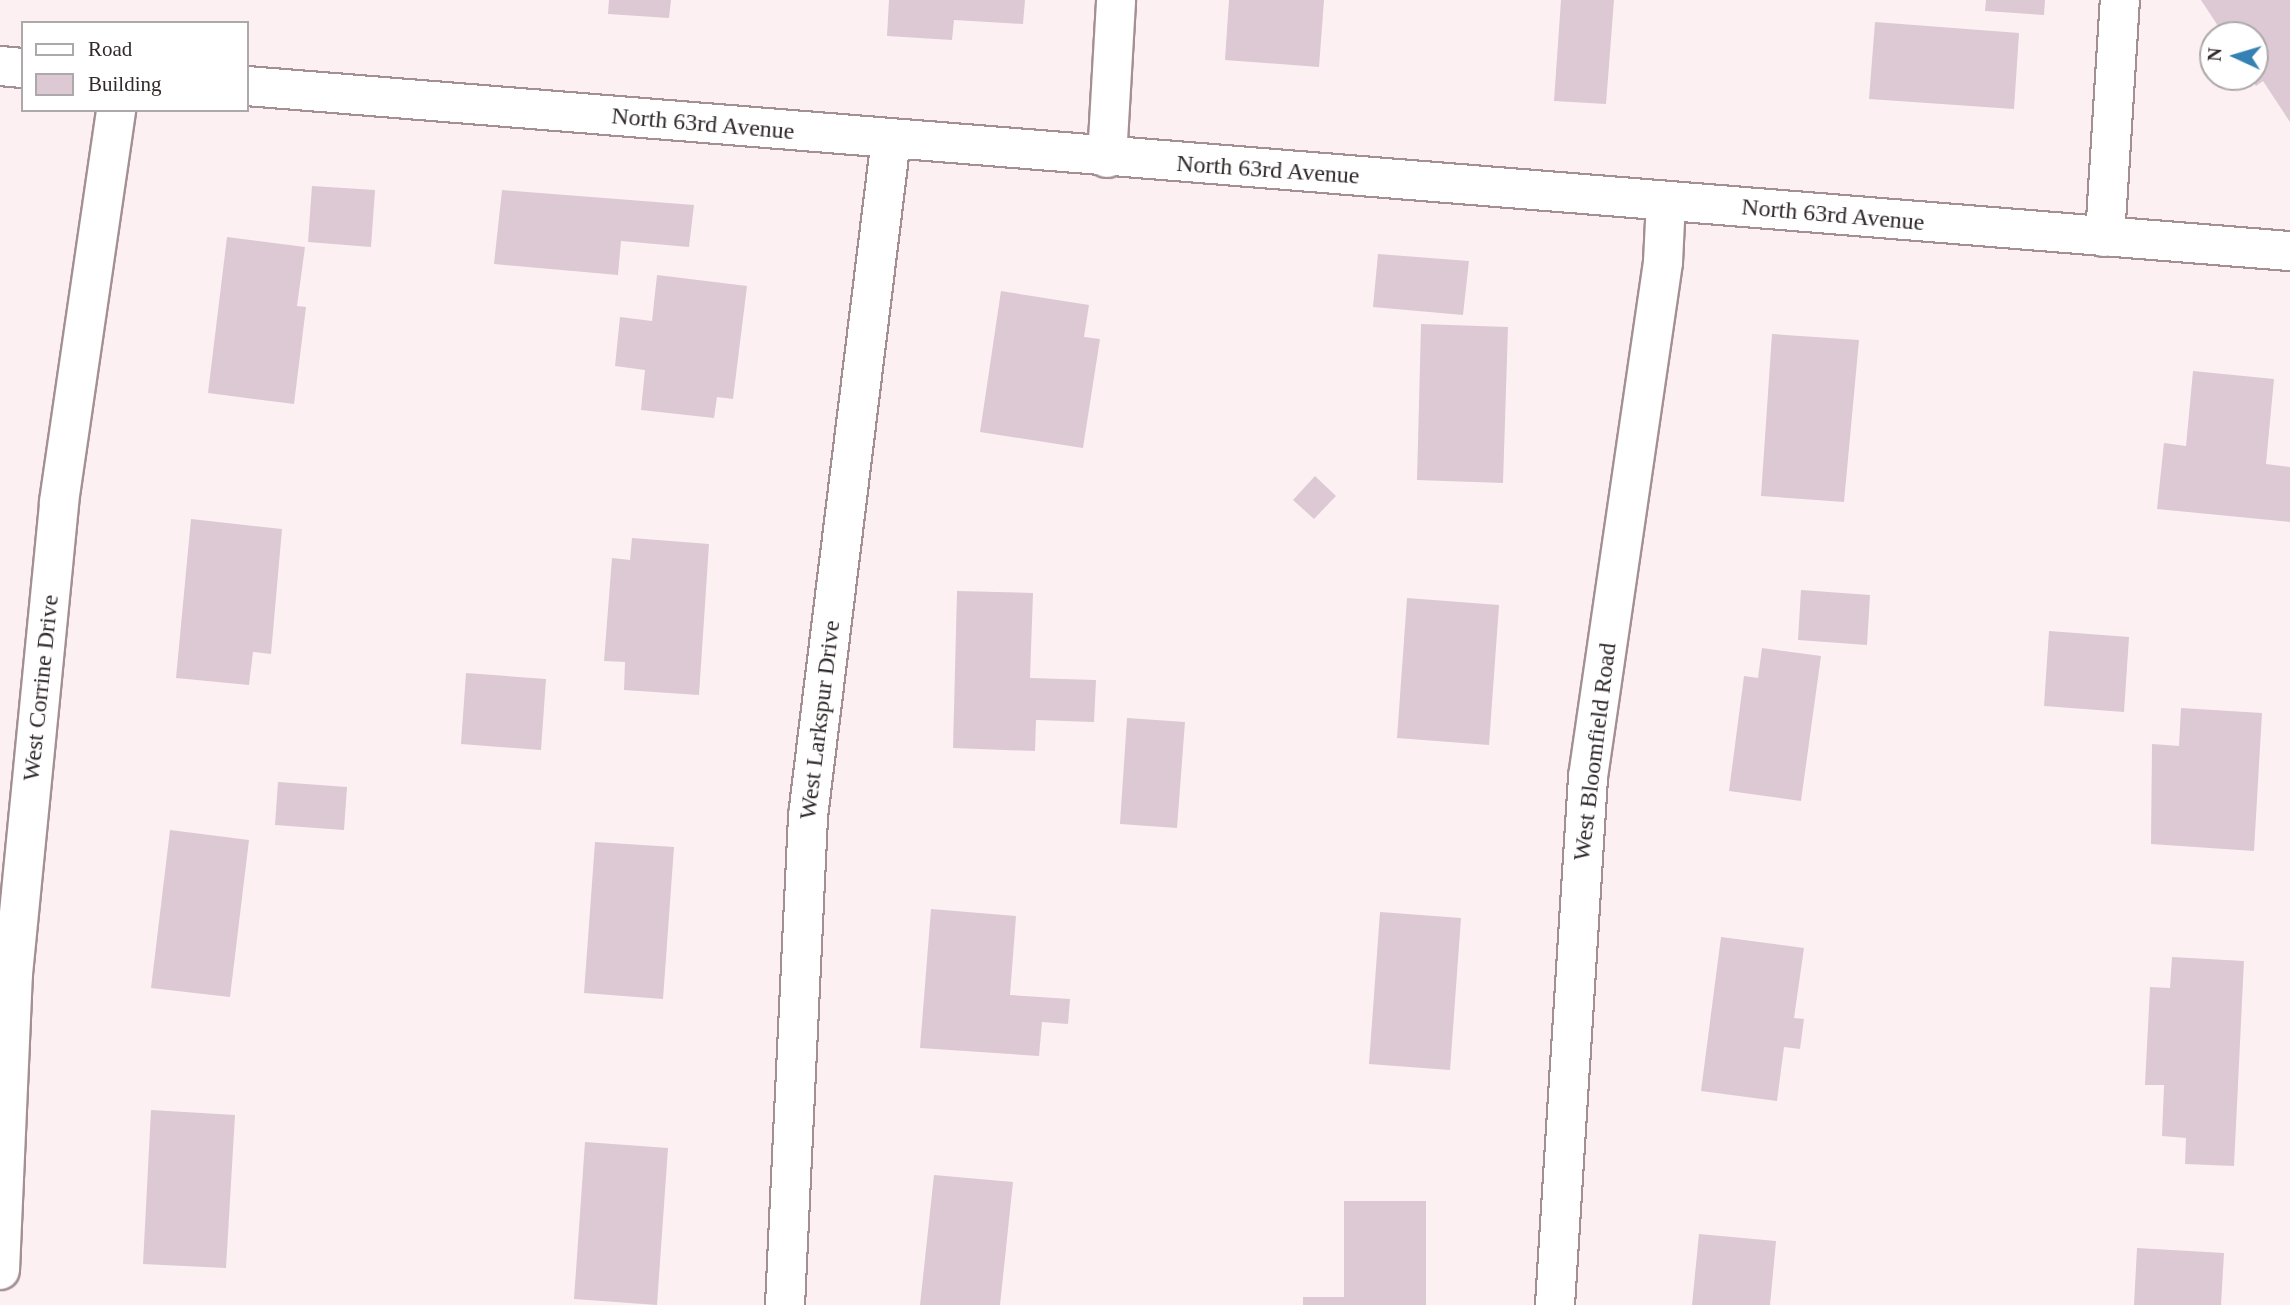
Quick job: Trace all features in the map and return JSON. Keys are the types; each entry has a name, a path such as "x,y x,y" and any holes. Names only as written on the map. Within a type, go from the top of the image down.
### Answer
{"street":[{"path":"1107,158 1116,0"},
{"path":"2105,237 2120,0"},
{"path":"0,66 21,68"},
{"name":"North 63rd Avenue","path":"248,86 1107,158 2290,251"},
{"name":"West Corrine Drive","path":"0,1270 13,974 55,544 116,112"},
{"name":"West Larkspur Drive","path":"785,1305 808,816 891,139"},
{"name":"West Bloomfield Road","path":"1555,1305 1588,777 1663,262 1666,201"}],"building":[{"path":"609,0 671,0 669,18 608,14"},
{"path":"889,0 1025,0 1023,24 954,20 952,40 887,36"},
{"path":"1229,0 1324,0 1319,67 1225,60"},
{"path":"1561,0 1614,0 1606,104 1554,101"},
{"path":"1986,0 2045,0 2044,15 1985,11"},
{"path":"2201,0 2290,0 2290,122 2269,90 2269,21 2215,21"},
{"path":"1875,22 2019,33 2014,109 1869,99"},
{"path":"312,186 375,190 371,247 308,242"},
{"path":"502,190 694,205 689,247 621,241 618,275 494,264"},
{"path":"227,237 305,247 297,306 306,307 294,404 208,393"},
{"path":"1378,254 1469,261 1463,315 1373,307"},
{"path":"657,275 747,286 733,399 717,397 714,418 641,410 645,370 615,366 620,317 652,321"},
{"path":"1001,291 1089,305 1084,337 1100,339 1083,448 980,432"},
{"path":"1421,324 1508,327 1503,483 1417,480"},
{"path":"1772,334 1859,340 1844,502 1761,496"},
{"path":"2193,371 2274,379 2266,464 2290,467 2290,522 2157,509 2164,443 2186,446"},
{"path":"1315,476 1336,496 1314,519 1293,500"},
{"path":"191,519 282,529 271,654 253,652 249,685 176,678"},
{"path":"632,538 709,544 699,695 624,690 625,662 604,661 612,558 630,560"},
{"path":"1801,590 1870,595 1867,645 1798,640"},
{"path":"957,591 1033,593 1030,678 1096,680 1094,722 1036,720 1035,751 953,748"},
{"path":"1407,598 1499,605 1489,745 1397,738"},
{"path":"2049,631 2129,637 2124,712 2044,706"},
{"path":"1762,648 1821,656 1801,801 1729,791 1744,676 1758,678"},
{"path":"466,673 546,679 541,750 461,744"},
{"path":"2181,708 2262,713 2254,851 2151,844 2152,744 2179,746"},
{"path":"1127,718 1185,722 1177,828 1120,824"},
{"path":"278,782 347,787 344,830 275,825"},
{"path":"170,830 249,840 230,997 151,988"},
{"path":"595,842 674,847 663,999 584,993"},
{"path":"931,909 1016,916 1010,995 1070,999 1068,1024 1042,1022 1039,1056 920,1048"},
{"path":"1380,912 1461,918 1450,1070 1369,1064"},
{"path":"1721,937 1804,948 1794,1018 1804,1019 1800,1049 1784,1047 1777,1101 1701,1091"},
{"path":"2172,957 2244,961 2234,1166 2185,1164 2186,1138 2162,1136 2164,1085 2145,1085 2150,987 2170,988"},
{"path":"151,1110 235,1115 226,1268 143,1264"},
{"path":"585,1142 668,1148 657,1305 574,1299"},
{"path":"934,1175 1013,1182 1000,1305 920,1305"},
{"path":"1344,1201 1426,1201 1426,1305 1303,1305 1303,1297 1344,1297"},
{"path":"1699,1234 1776,1241 1770,1305 1692,1305"},
{"path":"2137,1248 2224,1253 2221,1305 2134,1305"}]}
